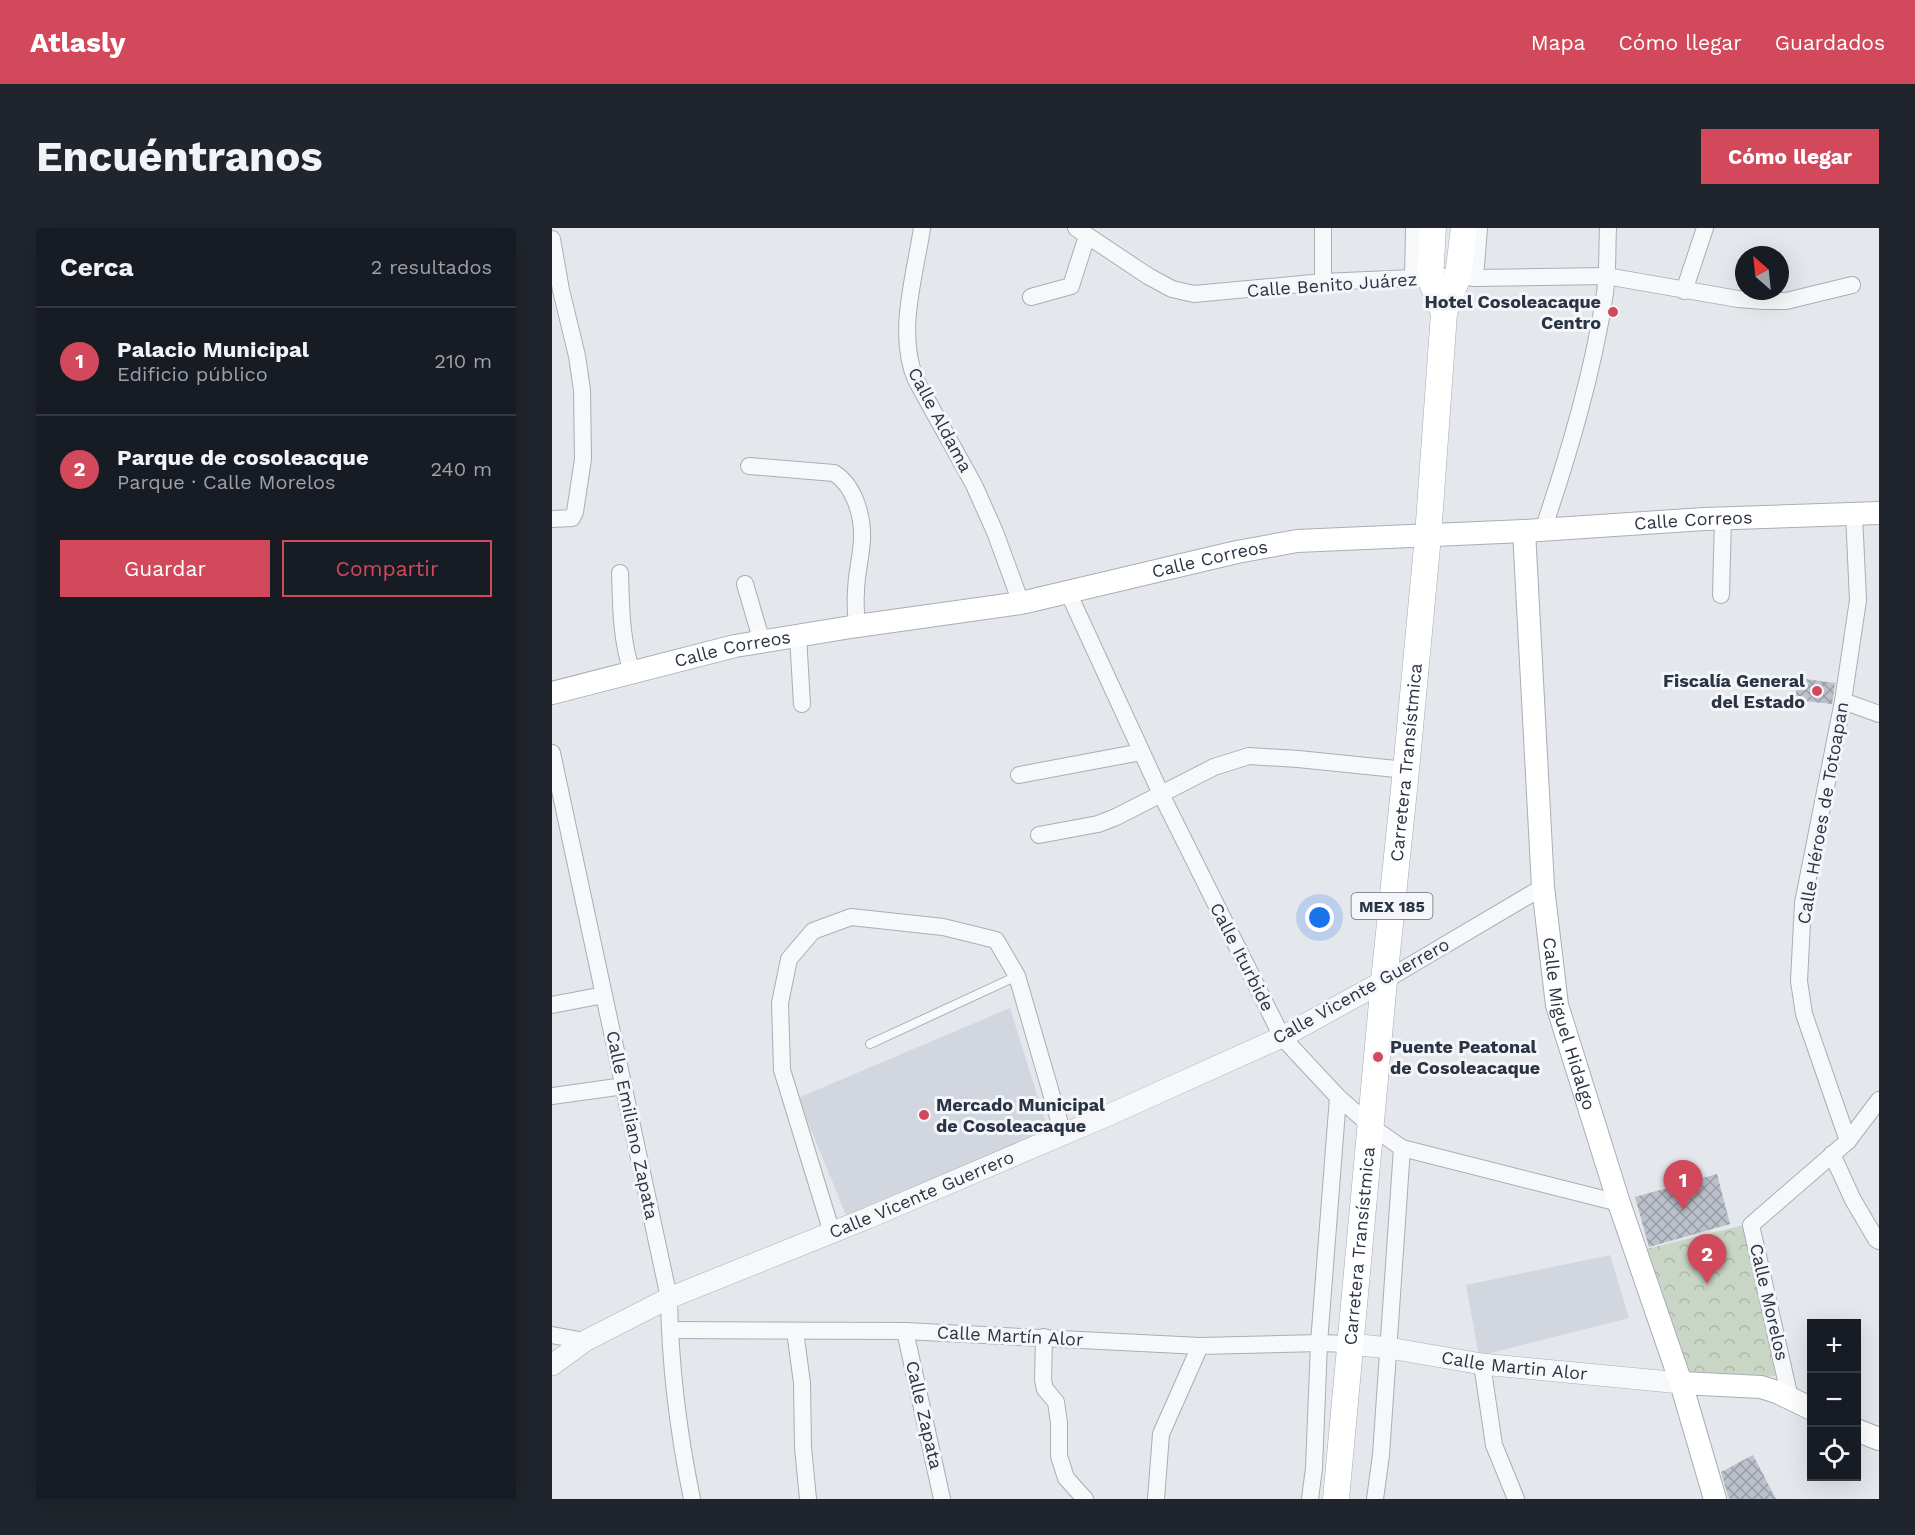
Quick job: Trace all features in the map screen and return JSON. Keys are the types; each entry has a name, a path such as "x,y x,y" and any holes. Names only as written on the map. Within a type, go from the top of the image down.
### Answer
{"main road":[{"name":"Carretera Transístmica","path":"1433,228 1421,278 1444,313"},
{"name":"Carretera Transístmica","path":"1336,1499 1428,536 1444,313 1467,277 1464,228"},
{"name":"Calle Correos","path":"552,693 735,646 1021,603 1237,552 1297,541 1428,536 1723,518 1879,513"},
{"name":"Calle Miguel Hidalgo","path":"1533,530 1543,887 1557,1005 1619,1203 1681,1383 1715,1499"},
{"path":"1681,1383 1761,1387 1807,1406"},
{"path":"1861,1432 1879,1439"}],"street":[{"name":"Calle Aldama","path":"922,228 907,327 909,365 974,485 995,532 1021,603"},
{"path":"1323,228 1323,282"},
{"path":"1414,228 1421,278"},
{"path":"1467,277 1479,228"},
{"path":"1533,530 1568,452 1587,379 1599,326 1606,276 1608,228"},
{"path":"1684,291 1705,228"},
{"path":"1031,297 1071,286 1089,233"},
{"name":"Calle Benito Juárez","path":"1089,233 1148,276 1172,288 1194,294 1323,282 1467,277 1606,276 1684,291 1764,302 1786,300 1852,285"},
{"path":"552,238 561,291 577,356 583,459 575,512 572,518 552,519"},
{"path":"749,466 834,473 848,487 855,500 862,539 856,592 857,626"},
{"name":"Calle Héroes de Totoapan","path":"1848,1141 1804,1014 1798,981 1803,903 1843,701 1858,600 1854,514"},
{"path":"1721,595 1723,518"},
{"path":"620,573 626,654 632,672"},
{"path":"745,584 762,642"},
{"name":"Calle Iturbide","path":"1068,592 1161,794 1282,1037 1338,1097 1372,1127 1402,1148 1619,1203"},
{"path":"798,636 802,704"},
{"path":"1843,701 1879,714"},
{"path":"1019,775 1141,752"},
{"name":"Calle Emiliano Zapata","path":"552,753 669,1298 669,1330 685,1464 692,1499"},
{"path":"1039,835 1098,824 1116,818 1214,767 1250,756 1406,770"},
{"name":"Calle Vicente Guerrero","path":"552,1365 585,1341 669,1298 832,1233 1282,1037 1384,981 1543,887"},
{"path":"832,1233 782,1070 780,1003 789,959 813,931 850,917 943,927 996,940 1017,976 1063,1134"},
{"path":"552,1005 604,995"},
{"path":"552,1096 624,1086"},
{"path":"1310,1499 1314,1468 1319,1343 1338,1097"},
{"name":"Calle Morelos","path":"1790,1398 1752,1225 1848,1141 1879,1100"},
{"path":"1375,1499 1381,1455 1402,1148"},
{"path":"1832,1154 1853,1200 1879,1241"},
{"name":"Calle Martín Alor","path":"669,1330 905,1331 1200,1346 1350,1344"},
{"path":"795,1331 802,1383 802,1447 808,1499"},
{"name":"Calle Zapata","path":"905,1331 942,1499"},
{"path":"552,1335 585,1341"},
{"path":"1044,1337 1043,1380 1045,1389 1056,1402 1059,1423 1059,1456 1066,1478 1085,1499"},
{"name":"Calle Martin Alor","path":"1350,1344 1389,1348 1482,1364 1681,1383"},
{"path":"1156,1499 1161,1434 1200,1346"},
{"path":"1482,1364 1494,1445 1516,1499"}],"lane":[{"path":"870,1044 1017,976"}],"shaded area":[{"name":"Mercado Municipal de Cosoleacaque","path":"1010,1008 1049,1133 846,1215 798,1098"},
{"path":"1610,1255 1629,1318 1479,1356 1466,1285"}],"green space":[{"path":"1744,1225 1776,1376 1688,1381 1646,1249"}],"building":[{"name":"Fiscalía General del Estado","path":"1798,678 1835,683 1832,704 1795,700"},
{"path":"1717,1174 1730,1224 1649,1247 1635,1197"},
{"path":"1753,1455 1776,1499 1730,1499 1721,1472"}],"place":[{"name":"Hotel Cosoleacaque Centro","path":"1613,312"},
{"name":"Fiscalía General del Estado","path":"1817,691"},
{"name":"Puente Peatonal de Cosoleacaque","path":"1378,1057"},
{"name":"Mercado Municipal de Cosoleacaque","path":"924,1115"},
{"name":"Palacio Municipal","path":"1683,1210"},
{"name":"Parque de cosoleacque","path":"1707,1284"}]}
